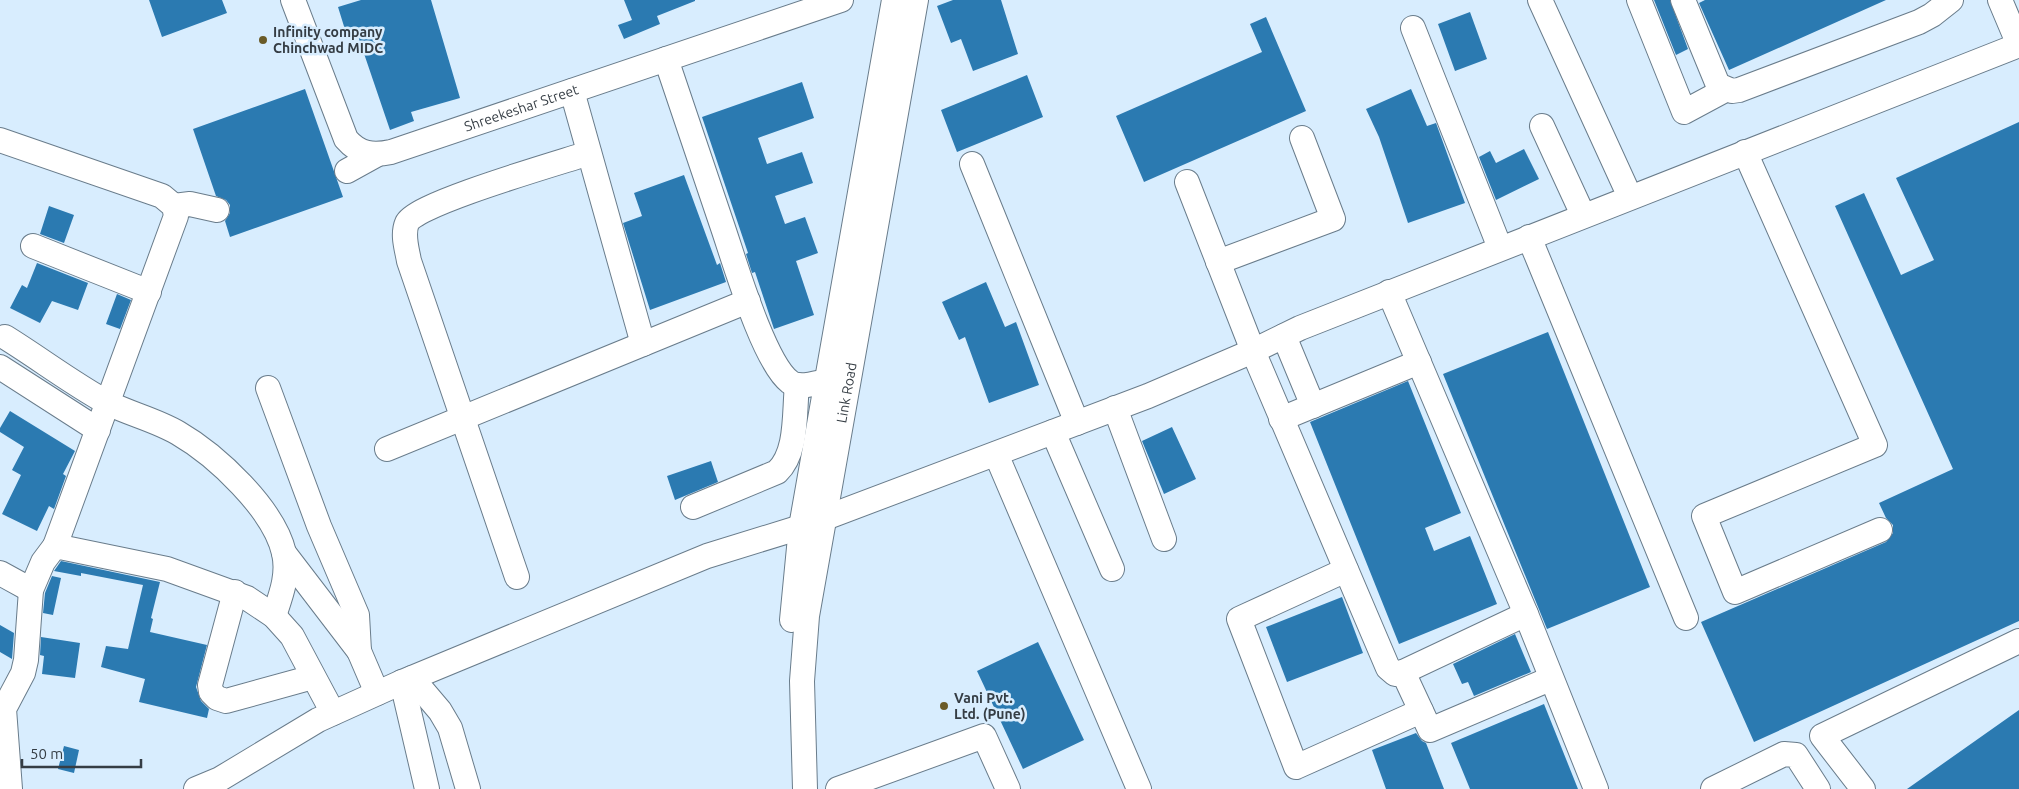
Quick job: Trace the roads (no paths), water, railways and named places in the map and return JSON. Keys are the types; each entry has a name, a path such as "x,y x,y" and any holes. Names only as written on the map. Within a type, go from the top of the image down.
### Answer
{"street":[{"path":"293,0 346,139 358,150 376,155"},
{"name":"Shreekeshar Street","path":"347,171 376,155 391,152 840,0"},
{"name":"Link Road","path":"790,789 787,696 791,621 801,527 894,0"},
{"name":"Link Road","path":"806,789 802,681 807,616 916,0"},
{"path":"1540,0 1630,197"},
{"path":"1639,0 1684,112 1725,90 1739,90 1919,22 1932,15 1951,0"},
{"path":"1683,0 1712,74 1718,85 1725,90"},
{"path":"196,789 224,784 333,713 378,692 707,556 801,527 1077,423 1253,351 1389,292 2019,45 2000,0"},
{"path":"1413,28 1500,248"},
{"path":"666,59 748,301 771,355 781,372 789,381 797,385 827,381"},
{"path":"572,91 643,344"},
{"path":"1542,126 1583,215"},
{"path":"1218,262 1333,219 1302,138"},
{"path":"0,140 162,196 174,206 176,216 171,234 55,546 42,562 31,590 26,660 23,673 2,708 10,789"},
{"path":"1745,152 1875,445 1704,516 1735,592 1880,530"},
{"path":"517,578 409,261 404,234 407,222 417,213 442,202 589,153"},
{"path":"972,164 1077,423"},
{"path":"1187,182 1253,351 1388,668 1395,674 1403,672 1526,614"},
{"path":"174,206 190,204 217,210"},
{"path":"1529,236 1686,618"},
{"path":"33,246 149,292"},
{"path":"1389,292 1526,614 1550,679 1596,789"},
{"path":"387,449 748,301"},
{"path":"1284,336 1313,406"},
{"path":"6,337 108,403 160,424 204,450 237,481 261,508 277,534 284,553 286,572 284,589 274,616"},
{"path":"1282,419 1419,362"},
{"path":"0,367 98,430"},
{"path":"693,507 777,472 782,467 790,451 797,385"},
{"path":"268,388 319,526 358,615 359,651"},
{"path":"1115,408 1164,539"},
{"path":"1053,432 1112,569"},
{"path":"996,454 1139,789"},
{"path":"55,546 167,569 235,592 274,616 292,636 333,713"},
{"path":"284,553 359,651 378,692"},
{"path":"1346,570 1239,619 1296,767 1421,711"},
{"path":"0,573 31,590"},
{"path":"235,592 210,685 211,692 217,698 226,701 314,677"},
{"path":"1863,789 1822,736 2019,641"},
{"path":"1403,672 1430,730 1550,679"},
{"path":"407,680 427,789"},
{"path":"407,680 440,711 450,728 468,789"},
{"path":"838,789 984,736 1008,789"},
{"path":"1713,789 1790,752 1796,754 1818,789"}],"place":[{"name":"Infinity company Chinchwad MIDC","path":"263,40"},
{"name":"Vani Pvt. Ltd. (Pune)","path":"944,706"}]}
